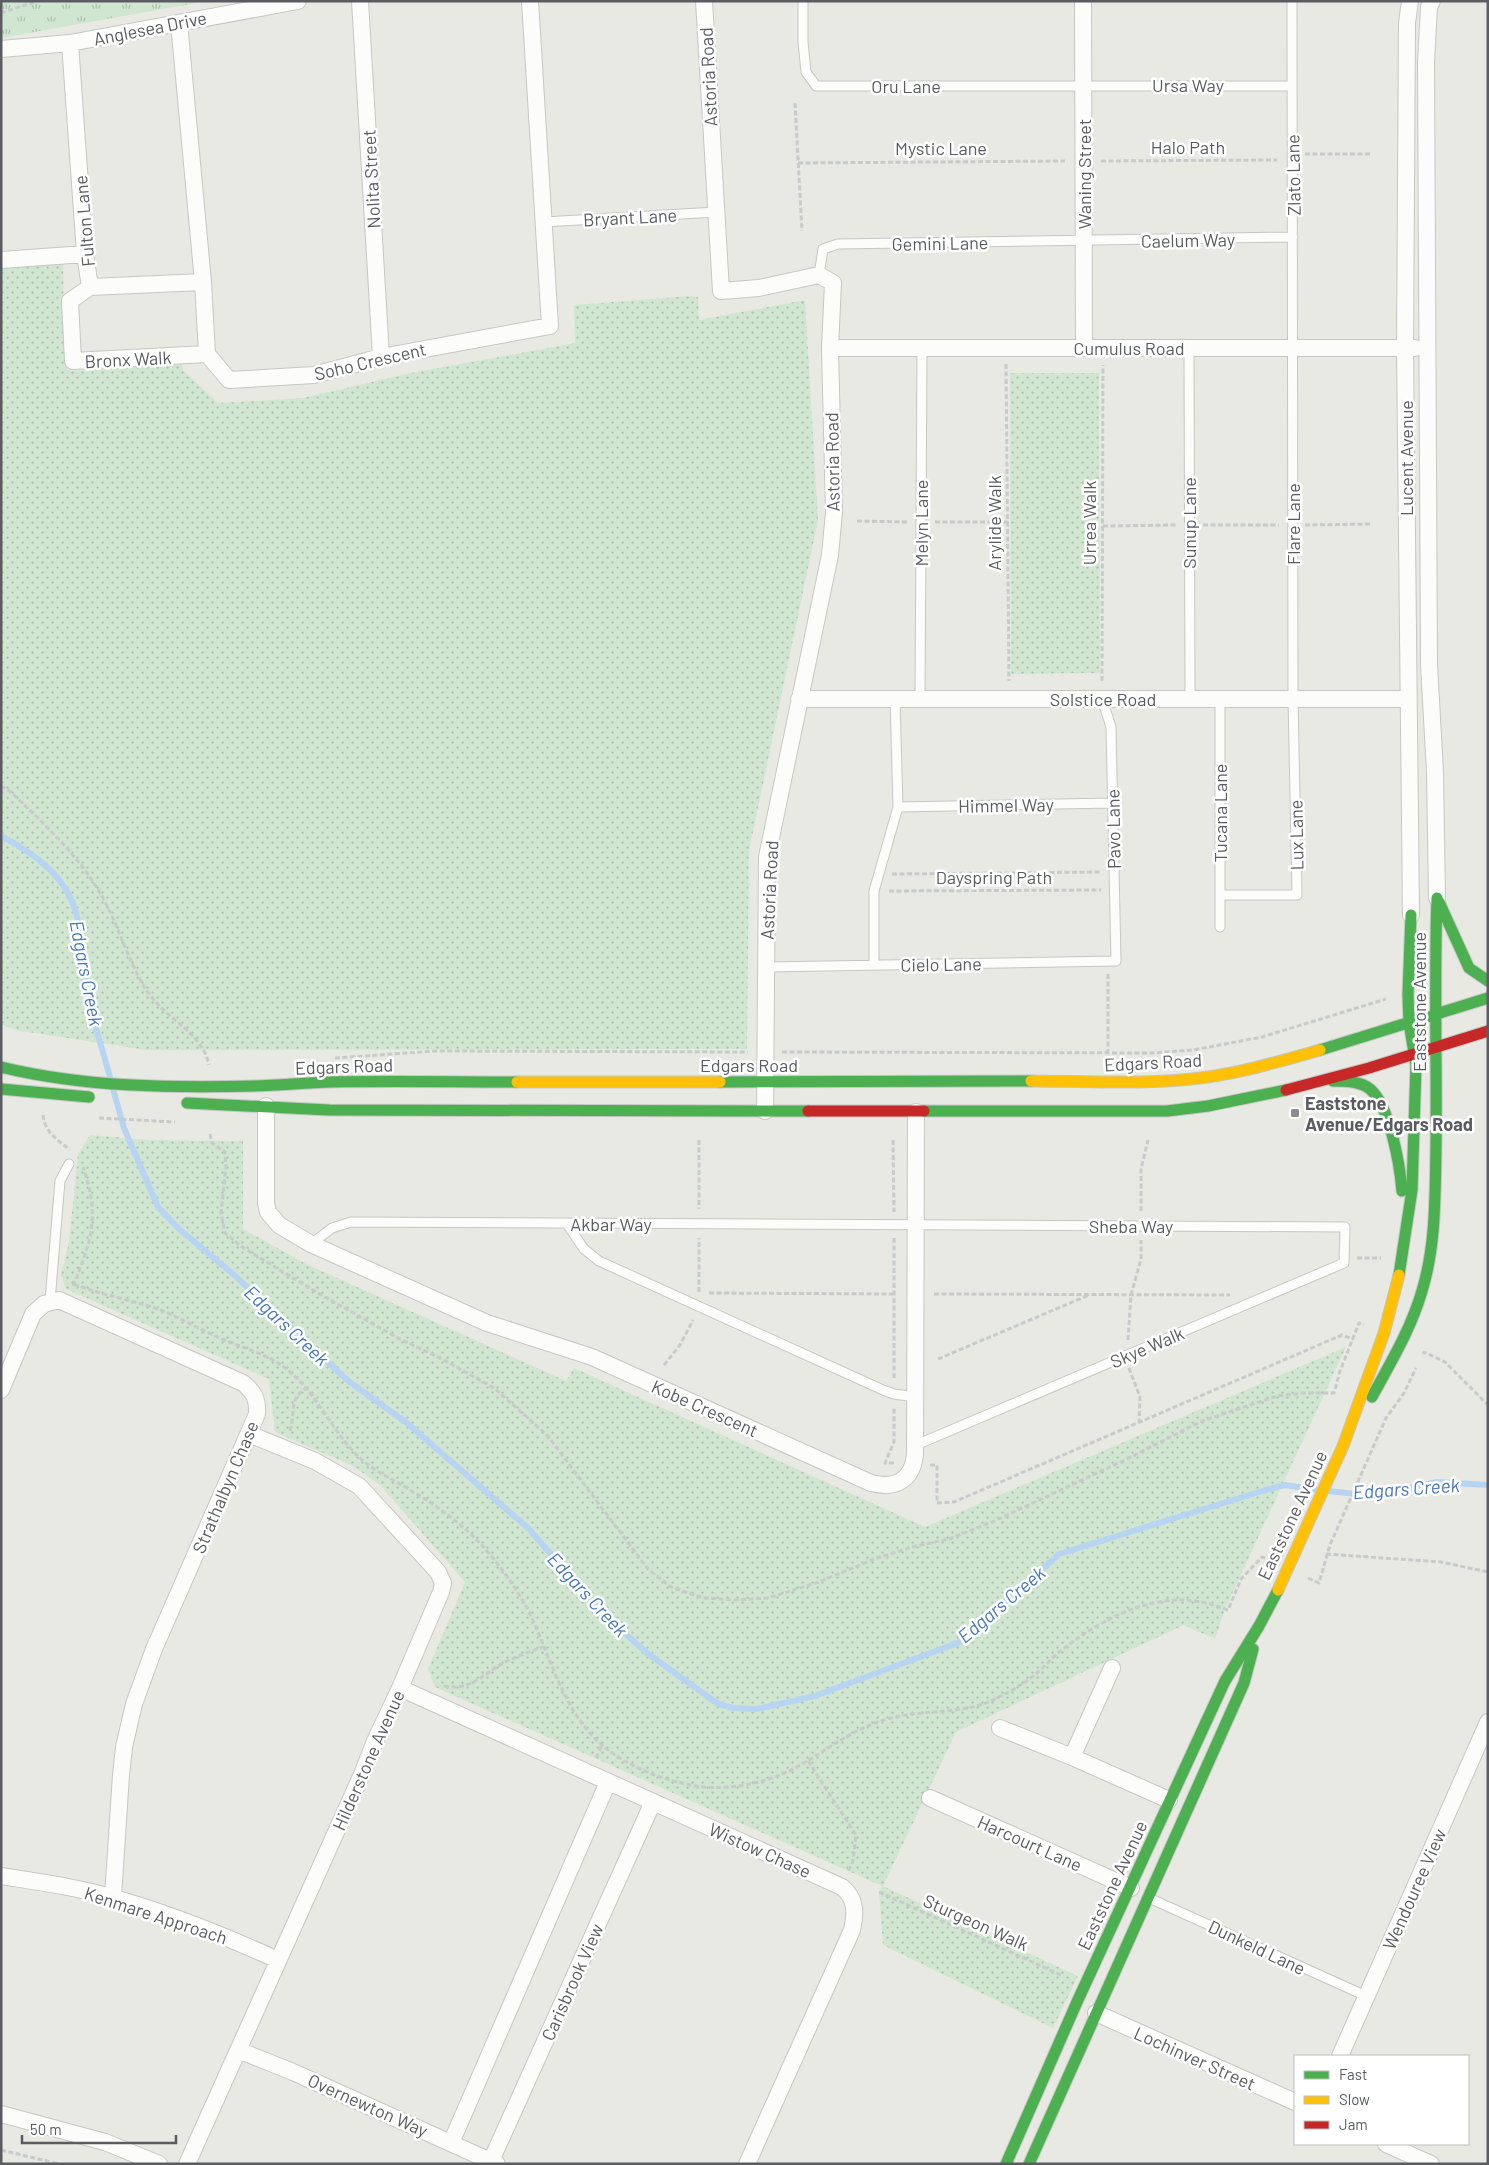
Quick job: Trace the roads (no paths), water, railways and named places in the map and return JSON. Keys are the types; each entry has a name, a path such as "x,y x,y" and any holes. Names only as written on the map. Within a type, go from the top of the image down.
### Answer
{"main road":[{"path":"1437,898 1469,968 1488,981"},
{"name":"Eaststone Avenue","path":"1343,1446 1403,1341 1412,1320 1428,1266 1434,1205 1437,1047 1434,1016 1437,898"},
{"name":"Eaststone Avenue","path":"1006,2164 1077,2002 1225,1681 1260,1626 1299,1545 1343,1446 1392,1309 1406,1242 1412,1190 1415,1055 1409,1022 1408,994 1411,915"},
{"name":"Edgars Road","path":"1,1067 51,1077 167,1086 243,1088 330,1082 1122,1082 1201,1078 1279,1062 1315,1053 1488,998"},
{"path":"173,1102 338,1110 1167,1111 1232,1102 1323,1081 1415,1055 1488,1031"},
{"path":"1323,1081 1357,1083 1370,1089 1378,1099 1392,1138 1402,1183 1406,1242"},
{"path":"1,1088 57,1095 96,1097"},
{"name":"Eaststone Avenue","path":"1029,2164 1244,1684 1260,1626"},
{"path":"1131,1888 1149,1898"},
{"path":"1077,2002 1096,2012"}],"street":[{"name":"Anglesea Drive","path":"1,49 70,43 298,1"},
{"name":"Nolita Street","path":"360,1 381,357"},
{"name":"Soho Crescent","path":"207,354 229,380 314,375 381,357 550,326 530,1"},
{"name":"Astoria Road","path":"704,1 721,291 759,288 819,275 833,283 830,348 834,512 830,555 767,857 765,1111"},
{"name":"Waning Street","path":"1083,1 1084,348"},
{"name":"Lucent Avenue","path":"1410,1 1407,24 1405,348 1411,915"},
{"name":"Lucent Avenue","path":"1432,1 1429,6 1426,62 1429,664 1435,772 1437,898"},
{"path":"179,23 203,282 207,354"},
{"name":"Fulton Lane","path":"70,43 85,254 90,287 203,282"},
{"path":"1,260 85,254"},
{"name":"Bronx Walk","path":"90,287 70,302 73,361 207,354"},
{"name":"Cumulus Road","path":"830,348 1428,348"},
{"name":"Solstice Road","path":"800,699 1408,699"},
{"name":"Kobe Crescent","path":"266,1106 265,1194 268,1212 279,1225 311,1244 487,1323 592,1357 871,1483 883,1486 895,1484 910,1474 914,1464 916,1445 916,1112"},
{"path":"1,1390 33,1314 38,1308 50,1301"},
{"name":"Strathalbyn Chase","path":"50,1301 66,1302 243,1383 255,1396 258,1404 257,1414 249,1434 154,1649 134,1704 124,1747 113,1897"},
{"name":"Hilderstone Avenue","path":"187,2164 363,1772 441,1592 442,1578 438,1572 359,1486 315,1461 249,1434"},
{"path":"1072,1757 1112,1668"},
{"name":"Wistow Chase","path":"400,1688 842,1887 851,1896 855,1918 852,1930 747,2164"},
{"name":"Wendouree View","path":"1340,2055 1488,1722"},
{"path":"1000,1728 1072,1757 1169,1800"},
{"path":"451,2143 608,1782"},
{"name":"Harcourt Lane","path":"930,1798 1131,1888"},
{"name":"Carisbrook View","path":"494,2162 652,1802"},
{"name":"Kenmare Approach","path":"1,1876 113,1897 236,1940 278,1960"},
{"name":"Lochinver Street","path":"1096,2012 1294,2102"},
{"name":"Overnewton Way","path":"238,2050 293,2072 451,2143 472,2159 494,2162"},
{"path":"1,2114 106,2142 159,2164"},
{"path":"1388,2145 1431,2164"}],"lane":[{"name":"Oru Lane","path":"803,1 803,42 806,72 816,86 1083,85"},
{"name":"Zlato Lane","path":"1292,1 1294,348"},
{"name":"Ursa Way","path":"1083,85 1292,86"},
{"name":"Bryant Lane","path":"544,222 716,212"},
{"name":"Caelum Way","path":"1084,242 1293,237"},
{"name":"Gemini Lane","path":"819,275 823,249 838,244 1084,242"},
{"name":"Melyn Lane","path":"920,699 922,348"},
{"name":"Sunup Lane","path":"1189,348 1190,699"},
{"name":"Flare Lane","path":"1293,699 1294,348"},
{"path":"874,965 874,891 898,807 895,699"},
{"name":"Pavo Lane","path":"1102,699 1111,727 1114,872 1112,961"},
{"name":"Tucana Lane","path":"1220,699 1220,927"},
{"name":"Lux Lane","path":"1220,895 1297,895 1293,699"},
{"name":"Himmel Way","path":"898,807 1113,803"},
{"name":"Cielo Lane","path":"766,966 1112,961"},
{"path":"50,1301 60,1181 69,1164"},
{"name":"Akbar Way","path":"311,1244 332,1228 352,1222 917,1224"},
{"path":"567,1224 584,1249 599,1261 883,1390 894,1394 916,1397"},
{"name":"Sheba Way","path":"917,1224 1345,1227 1344,1258"},
{"name":"Skye Walk","path":"916,1445 1344,1263 1344,1258"},
{"name":"Dunkeld Lane","path":"1149,1898 1366,1996"}],"waterway":[{"name":"Edgars Creek","path":"1,836 38,859 48,868 66,890 73,903 79,925 87,997 110,1077"},
{"name":"Edgars Creek","path":"113,1089 124,1128 158,1207 179,1229 232,1273 347,1380 407,1423 529,1529 603,1614 647,1653 718,1704 733,1708 757,1709 815,1696 960,1642 1059,1554 1285,1485 1318,1490"},
{"name":"Edgars Creek","path":"1328,1491 1356,1494 1400,1490 1437,1482 1488,1485"}],"place":[{"name":"Eaststone Avenue/Edgars Road","path":"1295,1113"}]}
